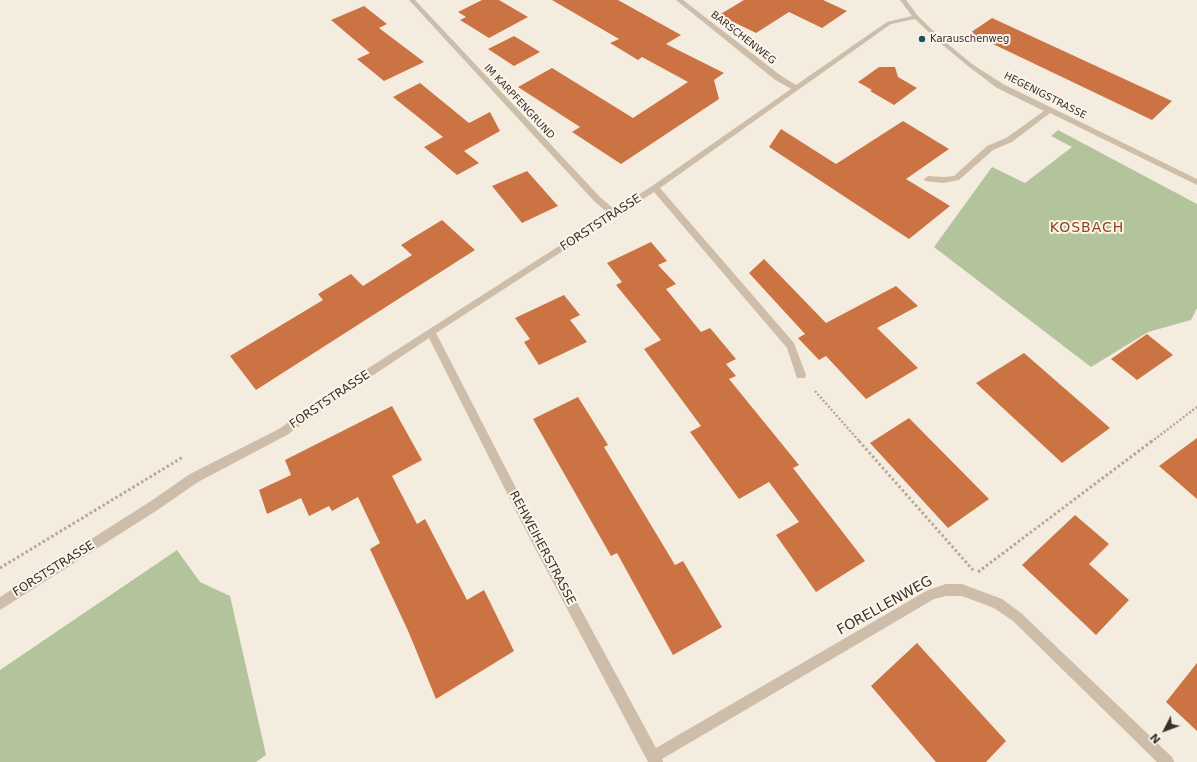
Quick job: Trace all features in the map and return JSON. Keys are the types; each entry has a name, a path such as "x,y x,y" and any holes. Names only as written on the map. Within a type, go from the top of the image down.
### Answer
{"street":[{"name":"IM KARPFENGRUND","path":"412,0 597,199 615,214"},
{"name":"BARSCHENWEG","path":"678,0 777,77 796,89"},
{"name":"HEGENIGSTRASSE","path":"903,0 916,17 941,41 970,65 1000,86 1197,182"},
{"name":"FORSTSTRASSE","path":"0,604 152,507 194,478 283,432 332,397 431,332 655,188 889,22 916,17"},
{"path":"928,179 943,180 956,178 990,148 1009,140 1050,110"},
{"name":"FORSTSTRASSE","path":"655,188 791,346 801,375"},
{"name":"REHWEIHERSTRASSE","path":"431,332 531,529 654,760"},
{"name":"FORELLENWEG","path":"654,760 932,594 946,590 962,590 998,603 1017,617 1167,762"}],"path":[{"path":"801,375 976,573 1197,407"},
{"path":"0,568 173,462 188,456"}],"green space":[{"path":"1058,130 1197,204 1197,308 1191,320 1148,332 1091,367 934,247 992,167 1025,183 1072,147 1051,136"},
{"path":"177,550 200,582 230,596 266,755 256,762 0,762 0,670"}],"building":[{"path":"482,0 499,0 528,17 489,38 460,20 466,17 458,12"},
{"path":"552,0 618,0 681,35 666,44 724,73 714,80 719,99 621,164 572,132 580,127 518,87 552,68 633,118 688,82 642,57 638,60 610,43 619,39"},
{"path":"744,0 823,0 847,11 822,28 789,12 756,33 719,15"},
{"path":"364,6 387,24 379,28 424,62 384,81 357,59 370,53 331,20"},
{"path":"992,18 1172,101 1152,120 970,33"},
{"path":"514,36 540,52 514,66 488,49"},
{"path":"879,67 895,67 898,77 917,88 894,105 858,82"},
{"path":"420,83 469,123 490,112 500,131 464,151 479,163 457,175 424,147 443,137 393,97"},
{"path":"903,121 949,149 906,179 950,206 909,239 769,147 781,129 836,164"},
{"path":"527,171 558,206 522,223 492,186"},
{"path":"442,220 475,250 256,390 230,356 323,300 318,294 351,274 363,286 412,255 401,245"},
{"path":"651,242 667,261 658,265 676,284 666,289 701,332 710,328 736,359 726,364 736,376 729,379 799,465 793,468 865,561 816,592 776,535 799,522 769,482 739,499 690,432 701,426 644,349 661,340 616,285 622,282 607,263"},
{"path":"764,259 826,323 896,286 918,306 877,328 918,368 866,399 826,356 819,360 798,338 805,334 749,273"},
{"path":"564,295 580,315 570,320 587,342 539,365 524,342 530,339 515,318"},
{"path":"1147,334 1173,355 1137,380 1111,359"},
{"path":"1024,353 1110,428 1062,463 976,383"},
{"path":"578,397 608,445 604,447 675,565 683,561 722,627 673,655 617,553 611,556 533,419"},
{"path":"392,406 422,460 392,476 417,524 425,519 467,600 484,590 514,651 436,699 409,633 370,549 380,543 358,497 332,511 329,506 309,516 301,498 267,514 259,490 291,475 285,460"},
{"path":"909,418 989,499 948,528 870,443"},
{"path":"1197,438 1197,499 1159,466"},
{"path":"1075,515 1109,544 1089,564 1129,600 1096,635 1022,565"},
{"path":"917,643 1006,741 986,762 936,762 871,686"},
{"path":"1197,663 1197,731 1166,702"}],"place":[{"name":"Karauschenweg","path":"922,39"}],"district":[{"name":"KOSBACH","path":"1087,228"}]}
